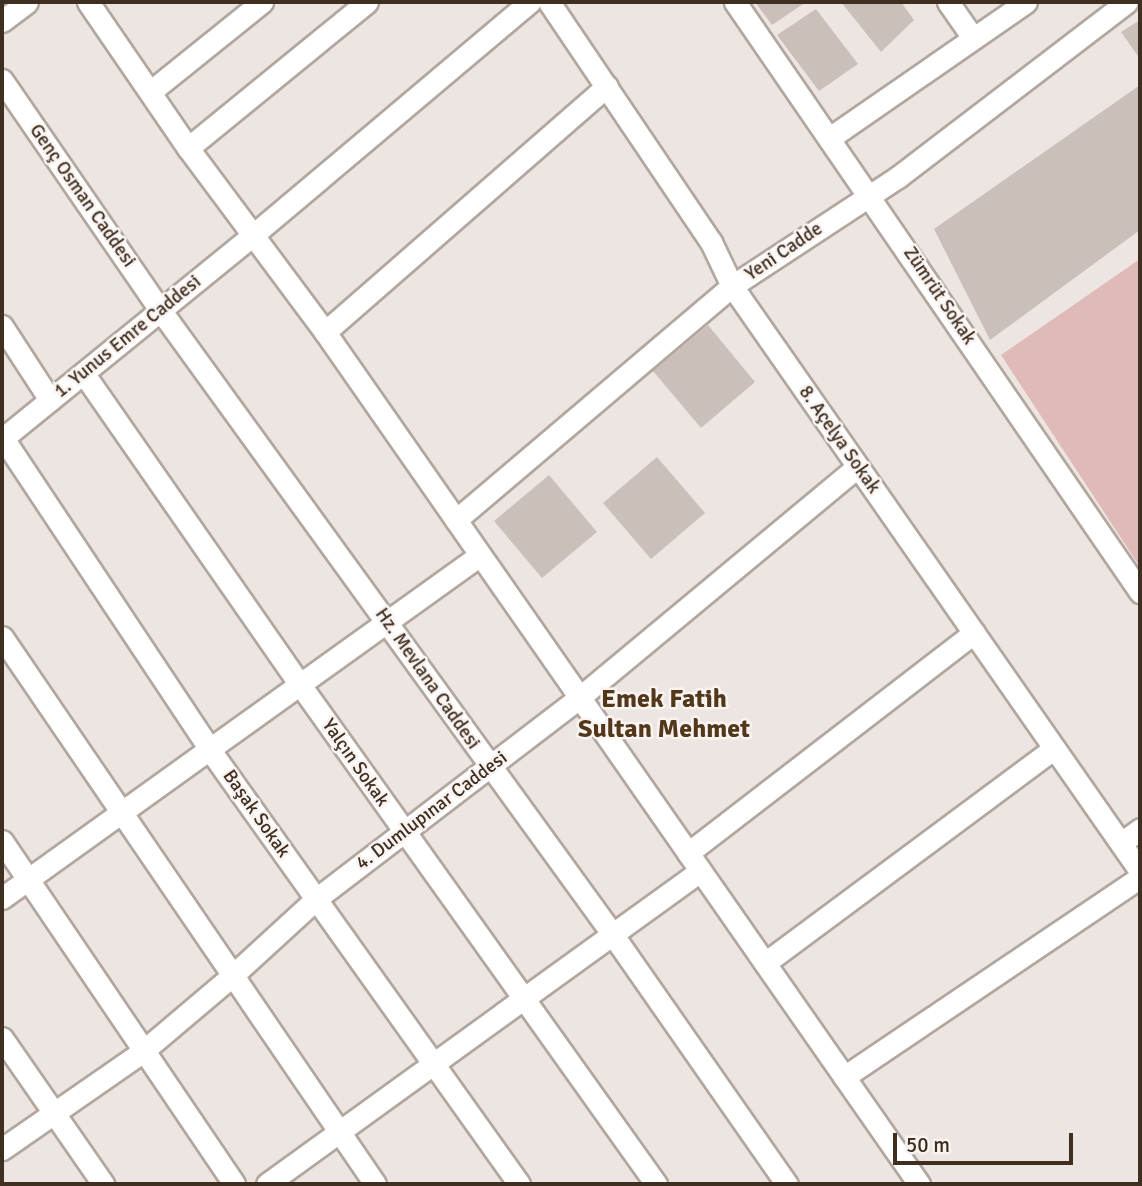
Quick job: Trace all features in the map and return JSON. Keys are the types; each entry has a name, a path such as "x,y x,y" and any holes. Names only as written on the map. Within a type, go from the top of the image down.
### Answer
{"street":[{"path":"2,21 27,2"},
{"path":"89,2 188,148 325,332 919,1184"},
{"path":"150,92 262,2"},
{"path":"188,148 367,2"},
{"name":"1. Yunus Emre Caddesi","path":"3,438 162,311 530,2"},
{"name":"8. Açelya Sokak","path":"549,2 711,242 732,286 1140,871"},
{"name":"Zümrüt Sokak","path":"735,2 831,137 1140,592"},
{"path":"948,2 973,38"},
{"path":"831,137 1026,2"},
{"name":"Yeni Cadde","path":"456,520 732,286 898,177 1126,2"},
{"name":"Genç Osman Caddesi","path":"2,80 162,311"},
{"path":"325,332 607,86"},
{"name":"Hz. Mevlana Caddesi","path":"162,311 613,935 788,1184"},
{"path":"2,326 50,400"},
{"name":"Yalçın Sokak","path":"84,373 301,686 656,1184"},
{"name":"Başak Sokak","path":"3,438 210,750 519,1184"},
{"name":"4. Dumlupınar Caddesi","path":"2,1149 142,1052 232,976 316,899 580,698 857,467"},
{"path":"2,898 480,555"},
{"path":"688,853 974,633"},
{"path":"2,637 375,1184"},
{"path":"765,962 1055,748"},
{"path":"1121,843 1140,829"},
{"path":"2,841 142,1052 234,1184"},
{"path":"267,1184 700,871"},
{"path":"844,1077 1140,877"},
{"path":"2,1038 103,1184"}],"shaded area":[{"path":"1140,259 1140,567 1001,355"}],"building":[{"path":"755,2 806,2 772,25"},
{"path":"841,2 901,2 914,20 881,52"},
{"path":"816,9 858,64 819,91 777,35"},
{"path":"1140,20 1140,59 1121,32"},
{"path":"1140,85 1140,230 990,340 934,229"},
{"path":"708,325 755,382 701,428 653,371"},
{"path":"657,457 705,513 651,559 603,503"},
{"path":"549,475 597,532 542,578 494,521"}],"district":[{"name":"Emek Fatih Sultan Mehmet","path":"664,715"}]}
